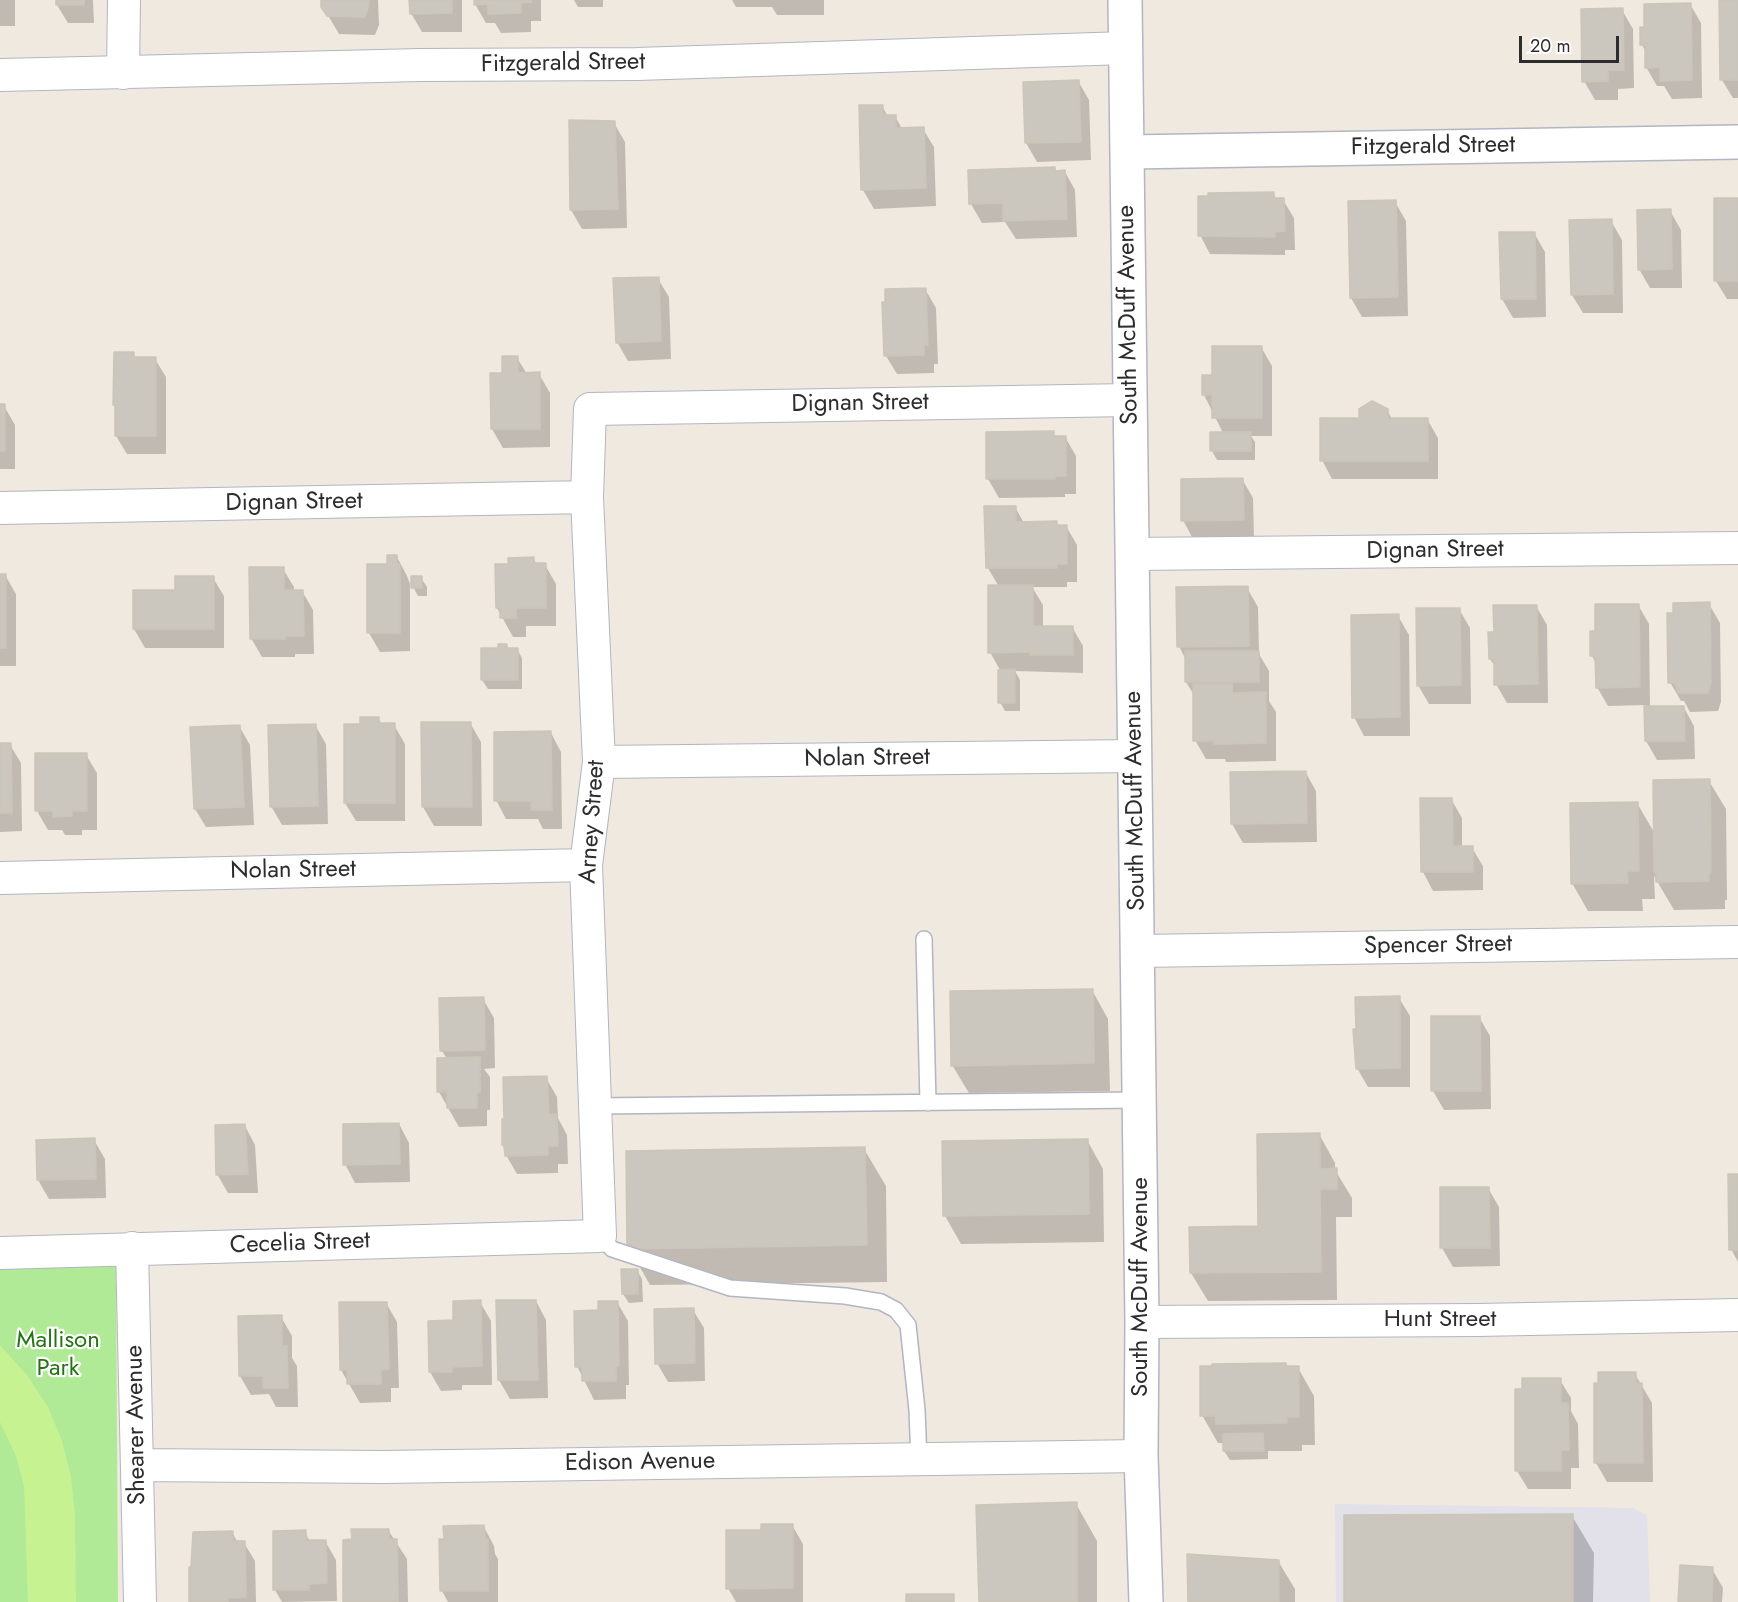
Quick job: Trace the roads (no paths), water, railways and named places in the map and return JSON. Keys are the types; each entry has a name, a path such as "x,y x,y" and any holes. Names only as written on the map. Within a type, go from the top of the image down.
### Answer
{"main road":[{"name":"South McDuff Avenue","path":"1125,0 1138,951 1141,1456 1146,1602"},
{"name":"Fitzgerald Street","path":"1128,152 1738,142"}],"street":[{"path":"123,73 124,0"},
{"name":"Fitzgerald Street","path":"0,75 421,65 638,64 1126,48"},
{"name":"Dignan Street","path":"590,409 1130,400"},
{"name":"Arney Street","path":"590,409 587,497 598,762 586,865 600,1236"},
{"name":"Dignan Street","path":"0,508 587,497"},
{"name":"Dignan Street","path":"1132,554 1738,549"},
{"name":"Nolan Street","path":"598,762 1135,756"},
{"name":"Nolan Street","path":"0,878 586,865"},
{"name":"Spencer Street","path":"1138,951 1738,942"},
{"name":"Cecelia Street","path":"0,1252 600,1236"},
{"name":"Shearer Avenue","path":"132,1248 140,1602"},
{"name":"Hunt Street","path":"1142,1322 1477,1320 1738,1315"},
{"name":"Edison Avenue","path":"138,1466 382,1467 1141,1456"}],"lane":[{"path":"924,939 928,1102"},
{"path":"596,1106 1139,1100"},
{"path":"600,1236 612,1249 730,1288 845,1296 881,1302 896,1310 908,1325 917,1410 919,1460"}],"park label":[{"name":"Mallison Park","path":"58,1355"}]}
